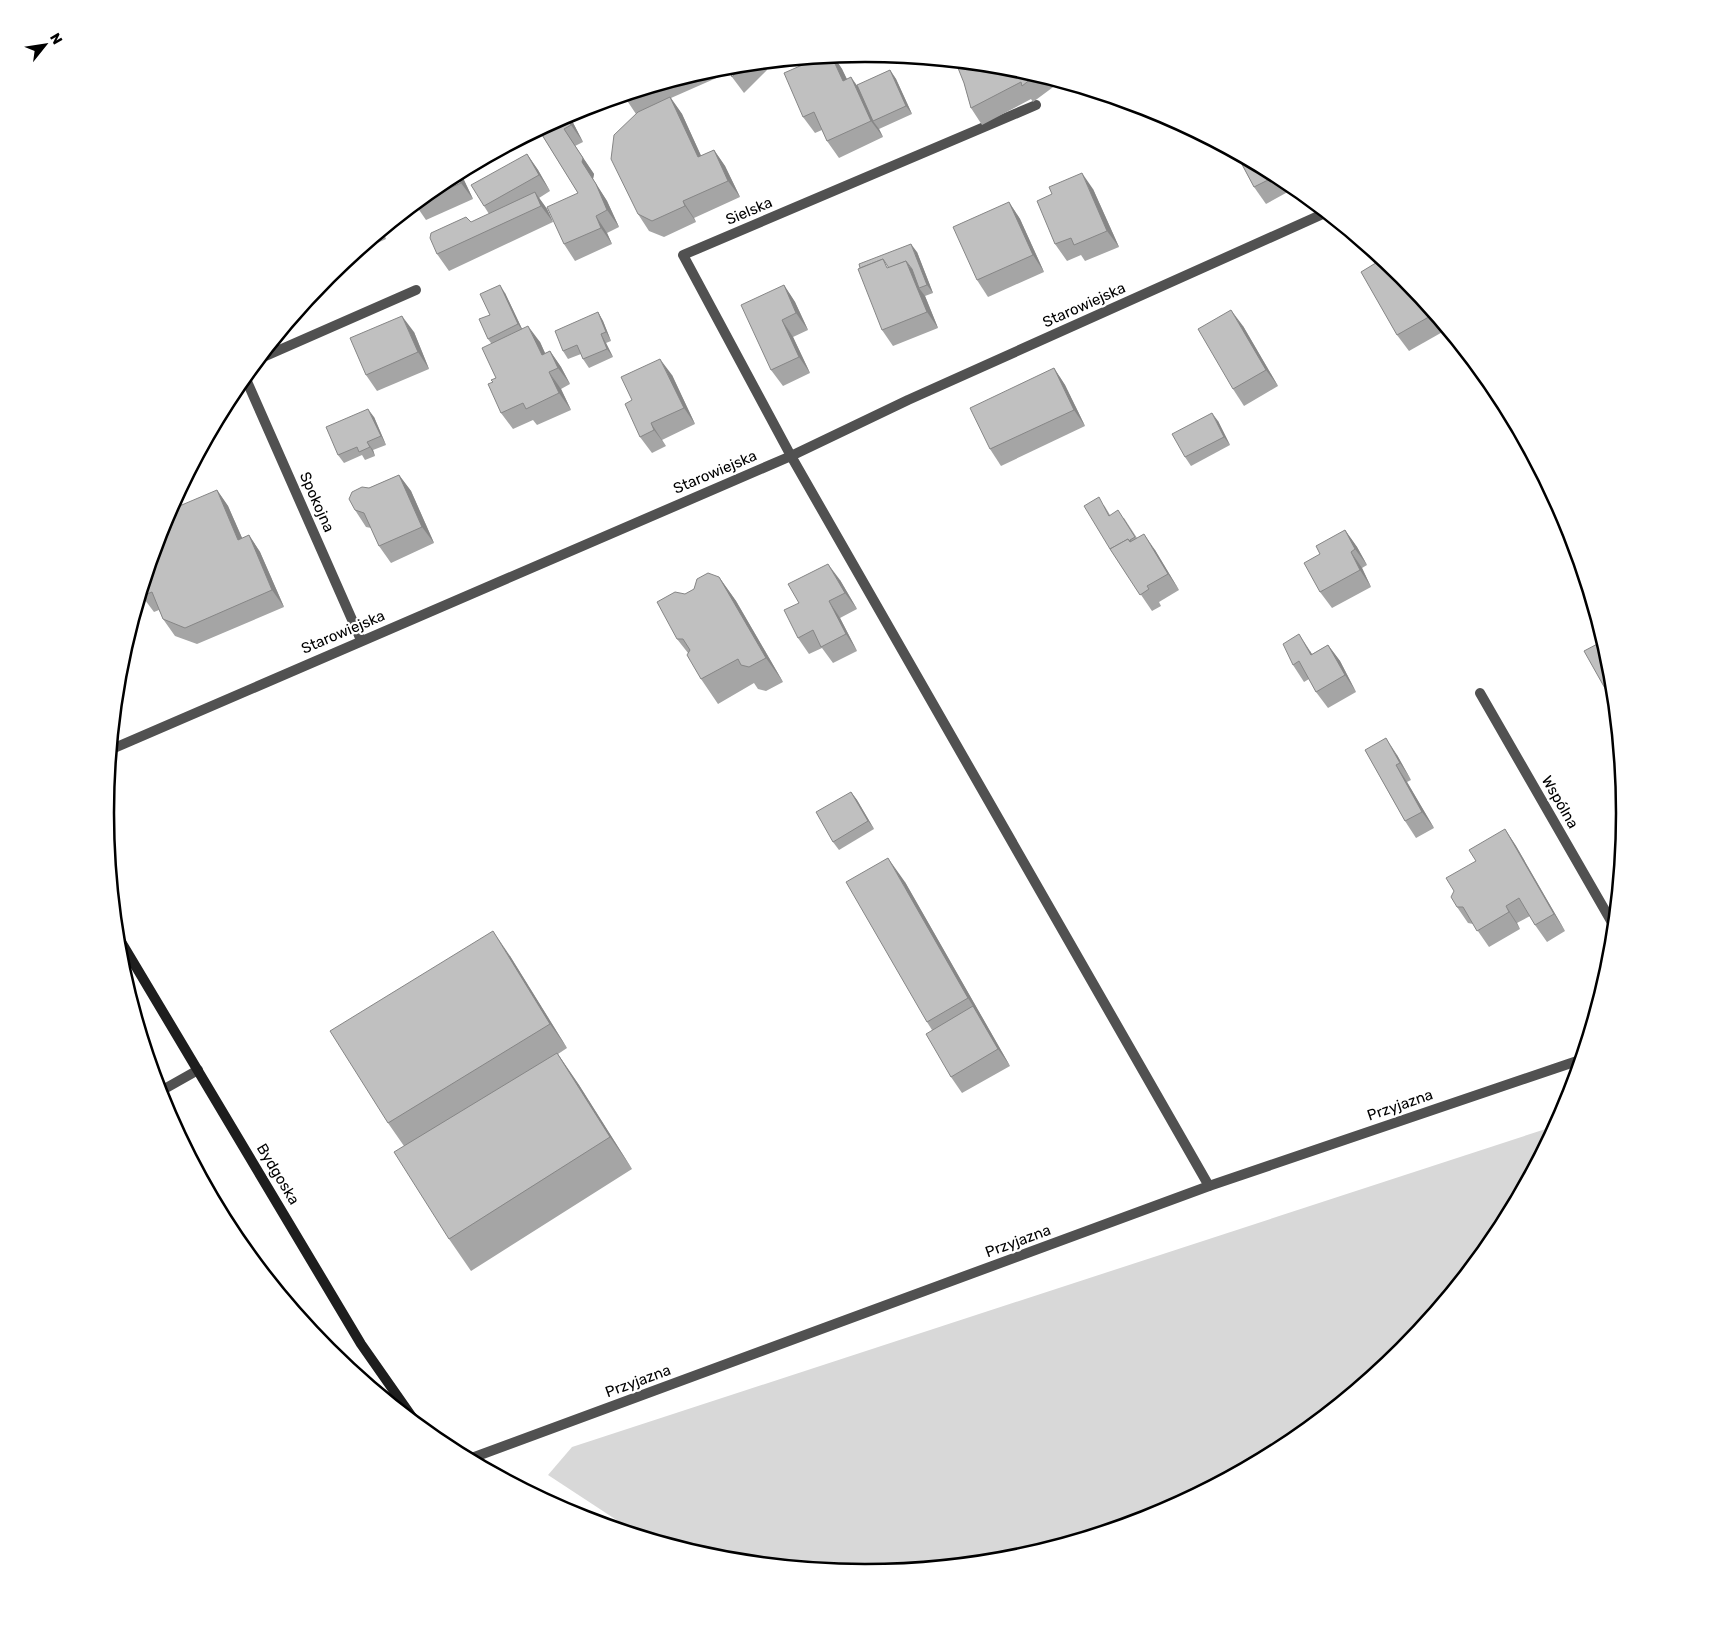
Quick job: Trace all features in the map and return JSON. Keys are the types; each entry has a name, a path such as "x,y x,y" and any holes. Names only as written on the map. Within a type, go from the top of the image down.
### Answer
{"main road":[{"name":"Bydgoska","path":"126,951 361,1344 405,1406"}],"street":[{"name":"Sielska","path":"791,456 683,255 1036,105"},
{"name":"Starowiejska","path":"117,747 791,456 908,400 1319,216"},
{"path":"271,354 416,290"},
{"name":"Spokojna","path":"249,384 361,640"},
{"path":"791,456 1209,1186"},
{"name":"Wspólna","path":"1480,693 1609,917"},
{"name":"Przyjazna","path":"477,1456 1209,1186 1573,1062"},
{"path":"166,1088 198,1070"}],"shaded area":[{"path":"1547,1129 1515,1189 1461,1271 1430,1309 1396,1345 1360,1378 1282,1438 1240,1464 1197,1487 1106,1525 1012,1550 914,1563 816,1563 767,1558 718,1550 624,1525 548,1475 572,1447"}],"building":[{"path":"835,63 843,81 851,77 871,121 827,141 814,112 803,117 784,73 801,66"},
{"path":"958,69 1029,81 1022,86 1021,82 971,108"},
{"path":"890,70 906,106 873,121 857,85"},
{"path":"670,97 698,157 714,150 728,181 683,201 685,206 652,221 638,214 611,159 614,135 638,112"},
{"path":"570,123 571,125 564,129 583,158 582,162 596,184 607,210 596,216 601,228 564,244 547,207 578,193 543,136"},
{"path":"527,154 539,175 484,206 471,185"},
{"path":"1242,164 1268,180 1254,187"},
{"path":"1082,173 1107,231 1074,245 1071,238 1055,244 1037,201 1052,194 1049,187"},
{"path":"535,192 541,206 437,254 430,238 431,233 466,217 471,222"},
{"path":"1009,202 1033,255 977,280 953,227"},
{"path":"911,244 927,285 919,288 912,269 906,261 889,268 883,259 860,268 859,264"},
{"path":"883,259 887,268 906,261 927,312 882,330 858,269"},
{"path":"1375,263 1429,317 1397,335 1361,272"},
{"path":"500,285 518,324 488,339 479,319 490,315 480,294"},
{"path":"784,285 796,313 782,320 799,357 771,370 741,305"},
{"path":"1231,310 1266,370 1233,389 1198,329"},
{"path":"598,312 606,332 601,334 607,349 583,359 577,345 563,351 555,331"},
{"path":"402,316 418,352 366,375 350,338"},
{"path":"528,326 542,355 550,351 558,368 549,372 559,393 526,409 523,403 501,413 488,384 496,378 482,348"},
{"path":"660,359 684,408 651,423 654,430 640,437 625,404 632,400 621,377"},
{"path":"1054,368 1074,410 990,449 970,408"},
{"path":"368,409 381,436 367,442 370,447 359,452 357,447 338,455 326,427"},
{"path":"1212,413 1224,437 1185,457 1172,434"},
{"path":"399,475 422,527 379,546 364,513 355,510 349,499 352,492 362,487 369,488"},
{"path":"217,490 238,540 249,535 272,590 185,628 163,619 152,592 148,594 180,506"},
{"path":"1099,497 1109,516 1118,510 1135,537 1130,540 1131,542 1128,539 1110,549 1084,506"},
{"path":"1345,530 1355,549 1351,552 1360,570 1320,592 1304,563 1320,554 1316,546"},
{"path":"1144,534 1168,574 1147,586 1149,589 1140,595 1110,549 1128,539 1130,542"},
{"path":"828,564 845,593 829,601 846,634 821,647 813,630 798,638 784,610 799,603 788,584"},
{"path":"708,573 719,577 766,658 749,667 741,665 738,659 701,679 687,655 690,650 683,639 677,639 657,602 675,592 685,594 694,589 697,579"},
{"path":"1299,634 1311,655 1328,645 1345,675 1316,692 1299,661 1293,665 1283,644"},
{"path":"1596,644 1606,690 1584,651"},
{"path":"1386,738 1400,763 1396,765 1422,812 1405,821 1365,750"},
{"path":"851,792 868,821 833,842 816,812"},
{"path":"1505,829 1554,914 1535,925 1519,898 1506,906 1509,912 1477,931 1463,907 1457,907 1451,897 1454,891 1446,878 1476,861 1469,850"},
{"path":"888,858 968,998 927,1022 846,882"},
{"path":"493,931 550,1024 388,1123 330,1031"},
{"path":"973,1006 998,1049 951,1077 926,1034"},
{"path":"557,1053 610,1137 449,1239 394,1152"}]}
